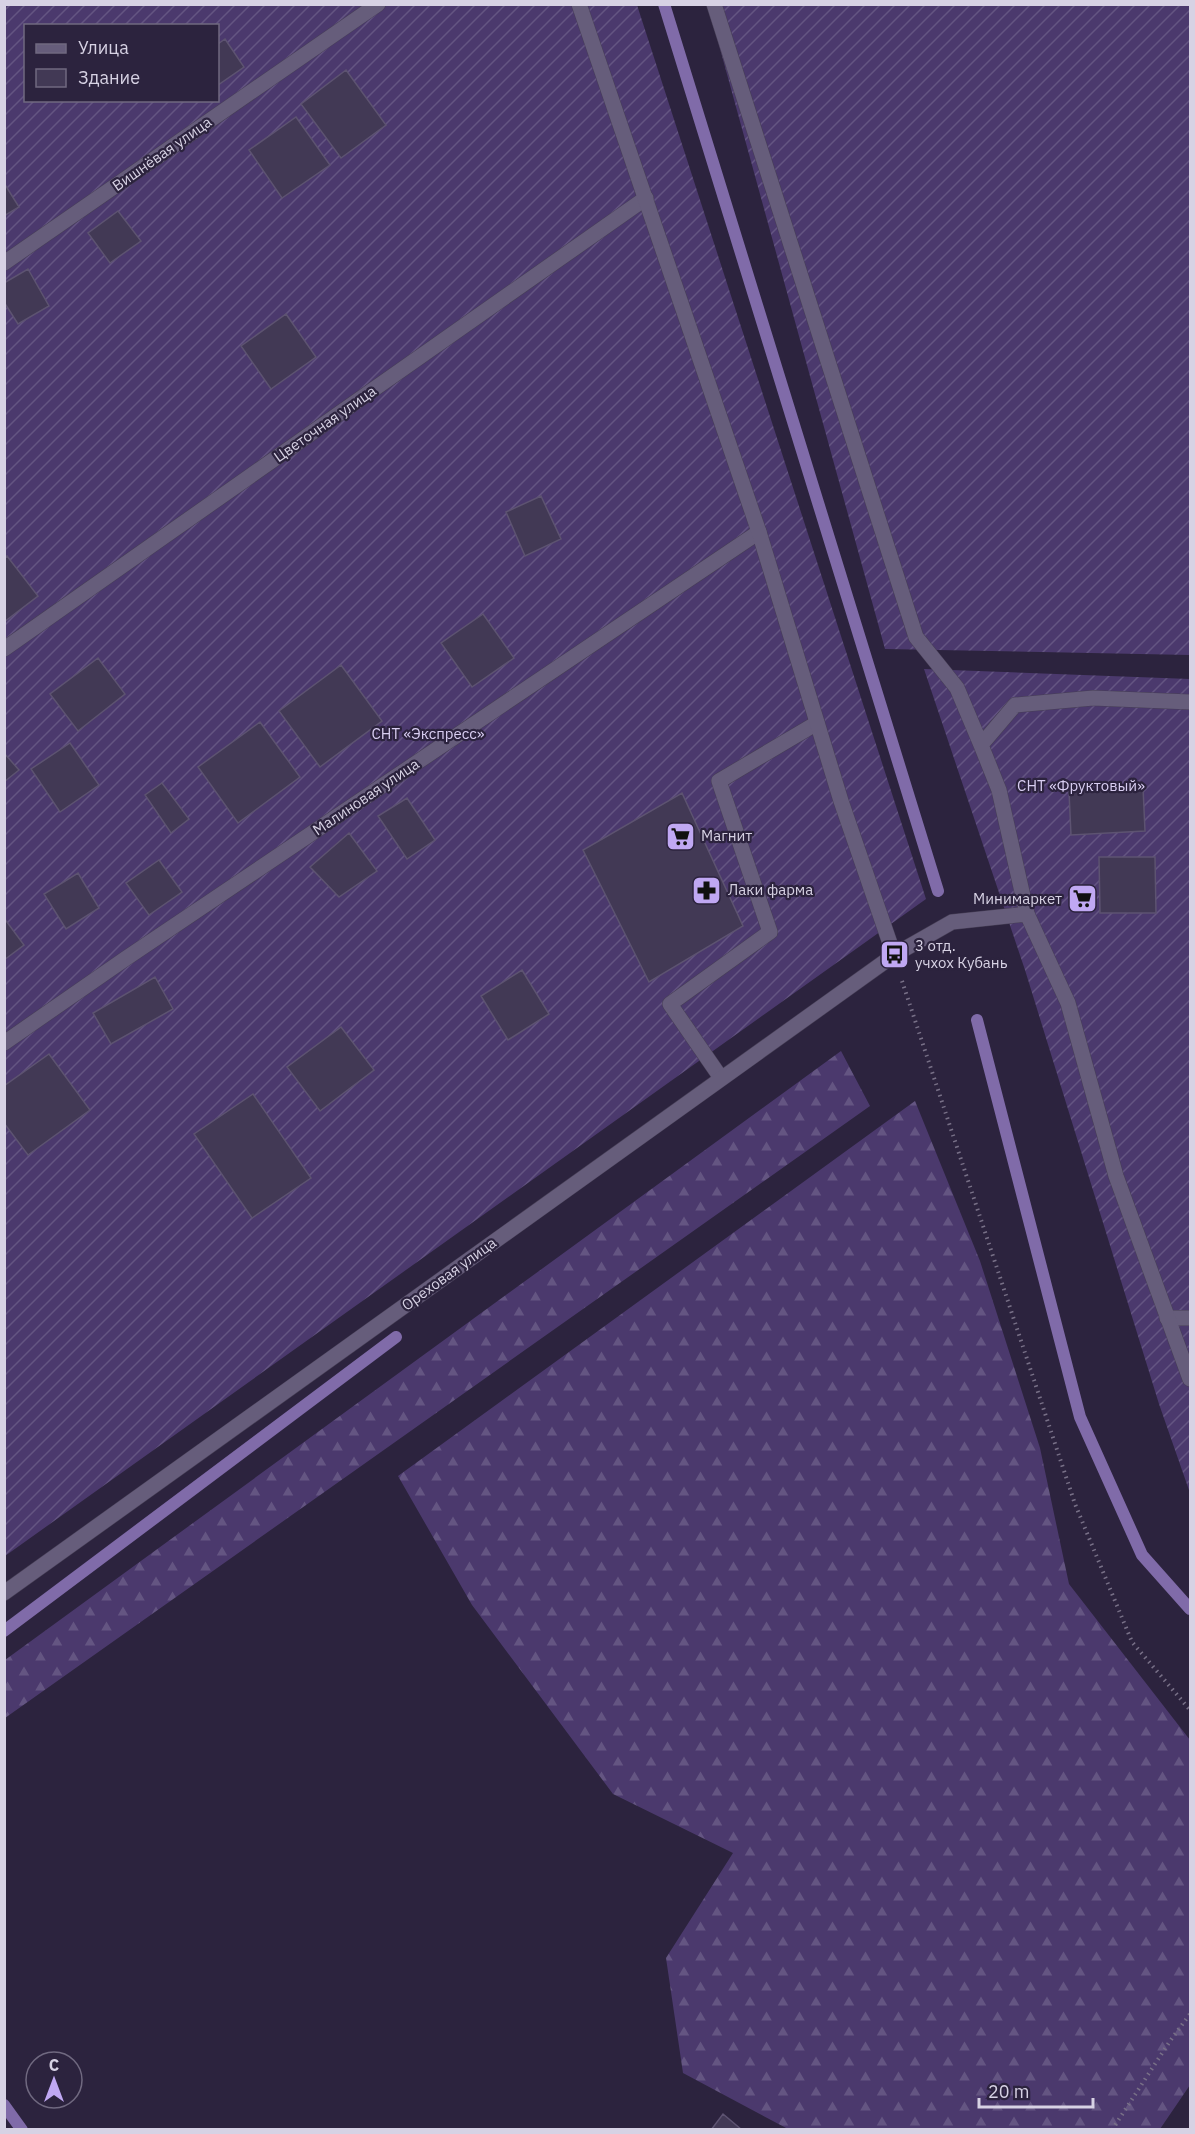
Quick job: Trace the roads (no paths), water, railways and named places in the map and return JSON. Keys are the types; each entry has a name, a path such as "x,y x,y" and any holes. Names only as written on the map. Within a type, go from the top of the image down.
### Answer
{"street":[{"name":"Вишнёвая улица","path":"4,263 378,4"},
{"path":"579,4 759,532 841,801 894,955"},
{"path":"714,4 916,637 957,688 999,790 1027,914 1068,1003 1116,1176 1191,1378"},
{"name":"Цветочная улица","path":"4,650 646,198"},
{"name":"Малиновая улица","path":"4,1043 759,532"},
{"path":"981,745 1015,705 1093,698 1191,702"},
{"path":"721,1078 670,1004 770,932 719,781 817,723"},
{"name":"Ореховая улица","path":"4,1593 894,955 952,922 1027,914"},
{"path":"1167,1318 1191,1318"}],"waterway":[{"path":"664,4 938,891"},
{"path":"977,1020 1080,1417 1142,1555 1190,1609"},
{"path":"4,1631 396,1337"},
{"path":"4,2105 22,2130"}],"place":[{"name":"Магнит","path":"680,836"},
{"name":"Лаки фарма","path":"707,890"},
{"name":"Минимаркет","path":"1083,899"},
{"name":"3 отд. учхох Кубань","path":"894,955"}],"park label":[{"name":"СНТ «Экспресс»","path":"428,734"},
{"name":"СНТ «Фруктовый»","path":"1081,786"}]}
